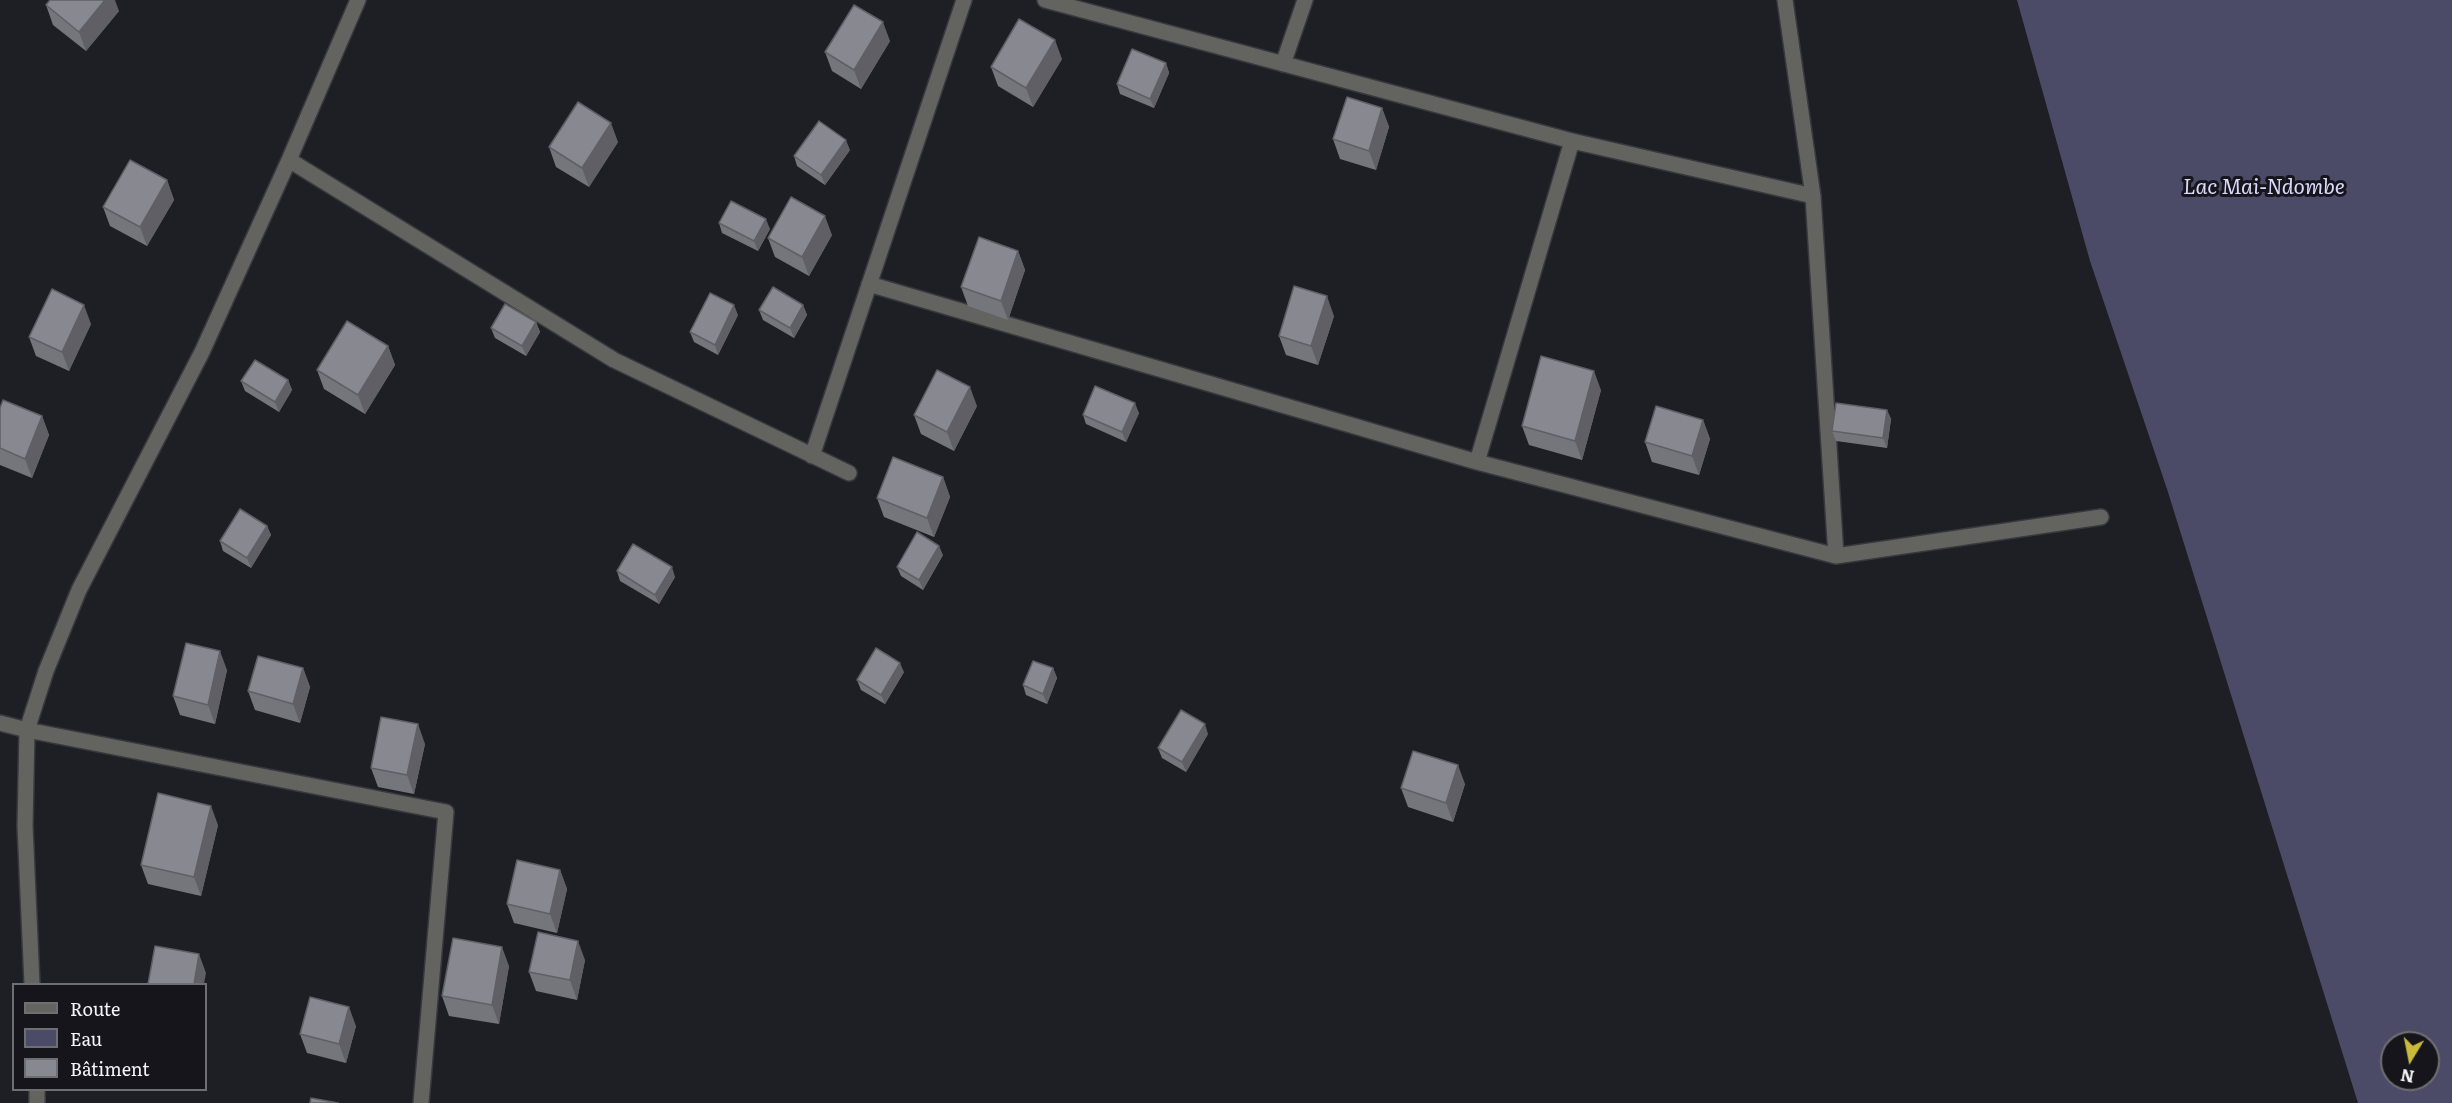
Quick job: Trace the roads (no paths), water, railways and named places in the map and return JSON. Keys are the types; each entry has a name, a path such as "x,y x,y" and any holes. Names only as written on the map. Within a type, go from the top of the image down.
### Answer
{"street":[{"path":"32,983 25,826 27,730 46,671 79,590 202,352 358,0"},
{"path":"812,456 964,0"},
{"path":"1045,0 1572,141 1814,196"},
{"path":"1283,64 1305,0"},
{"path":"1785,0 1814,196 1836,556"},
{"path":"1477,462 1572,141"},
{"path":"289,160 614,360 849,473"},
{"path":"869,284 1477,462 1836,556 2101,517"},
{"path":"0,723 446,812 421,1103"}],"water":[{"name":"Lac Mai-Ndombe","path":"2017,0 2452,0 2452,1103 2358,1103 2167,489 2090,261"}]}
